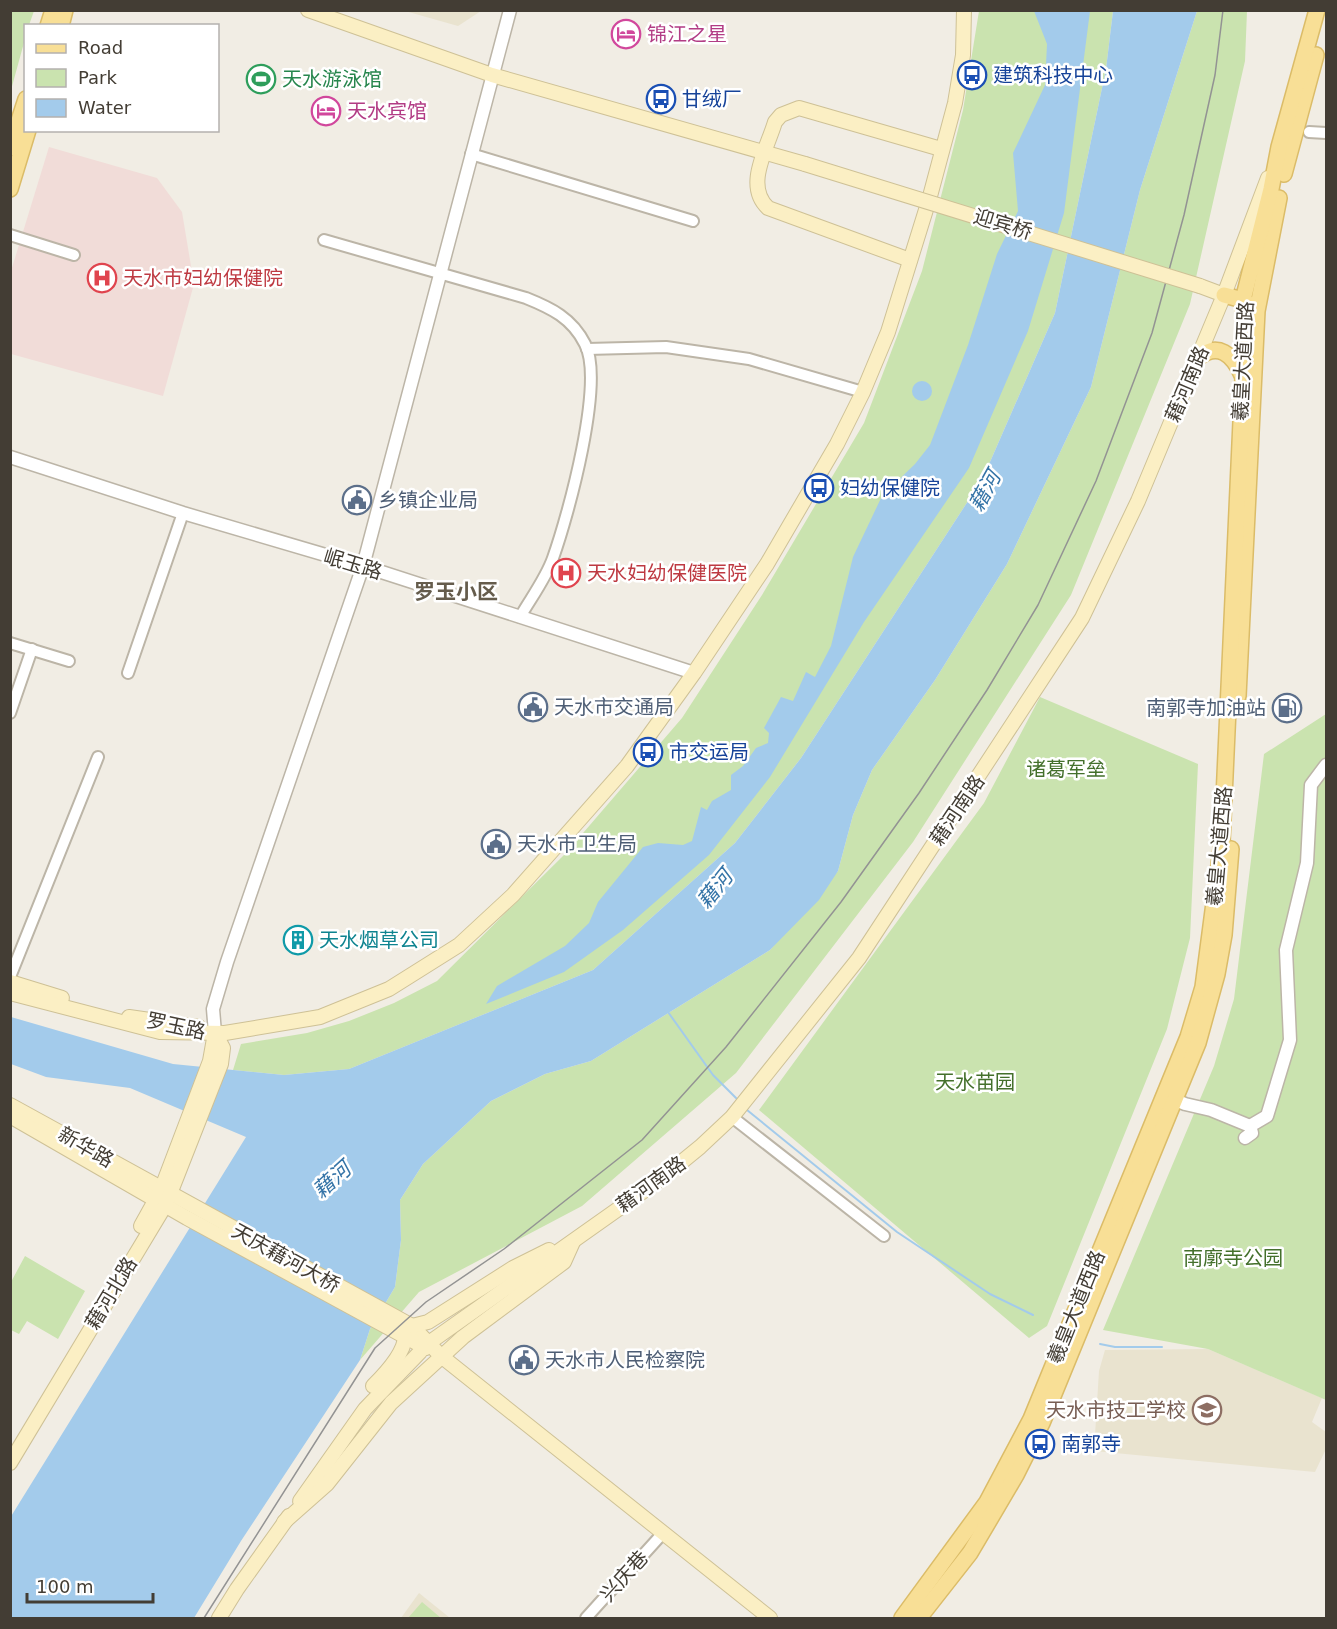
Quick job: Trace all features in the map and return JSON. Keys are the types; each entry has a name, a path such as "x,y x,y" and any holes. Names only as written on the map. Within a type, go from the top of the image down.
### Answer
{"main road":[{"name":"迎宾桥","path":"308,10 492,75 805,164 1224,295"},
{"path":"215,1033 320,1017 389,989 459,945 513,895 627,766 694,673 767,564 837,444 863,392 888,332 955,103 963,55 964,10"},
{"name":"羲皇大道西路","path":"902,1618 987,1502 1005,1473 1174,1100 1188,1037 1203,987 1222,842 1243,377 1243,300 1271,189 1279,147 1317,10"},
{"name":"羲皇大道西路","path":"919,1618 970,1553 1036,1433 1201,1033 1224,935 1232,827 1257,310 1287,160 1326,14"},
{"path":"10,148 24,105"},
{"path":"910,260 768,208 762,203 756,187 765,153 775,122 790,110 799,108 941,148"},
{"path":"10,189 27,132"},
{"name":"藉河南路","path":"433,1340 662,1178 732,1117 859,958 1082,618 1138,501 1198,358 1279,147"},
{"path":"1224,295 1243,300 1257,310"},
{"path":"1198,358 1211,350 1226,352 1232,356 1243,377"},
{"name":"罗玉路","path":"10,982 117,1015 194,1026 215,1033"},
{"name":"罗玉路","path":"10,993 160,1032 215,1033"},
{"name":"藉河北路","path":"10,1463 163,1197 215,1062 215,1033"},
{"name":"新华路","path":"10,1105 163,1197"},
{"name":"新华路","path":"10,1116 163,1197"},
{"name":"藉河北路","path":"10,1446 163,1197"},
{"name":"天庆藉河大桥","path":"163,1197 408,1331 770,1618"},
{"name":"藉河南路","path":"303,1497 311,1476 367,1393 400,1352 405,1344 408,1331 428,1322 513,1268 574,1240"},
{"name":"藉河南路","path":"284,1522 327,1484 391,1403 441,1356 564,1262 574,1240"},
{"name":"藉河南路","path":"219,1618 237,1589 365,1409 420,1352"}],"street":[{"path":"215,1033 213,1009 227,962 363,566 438,274 510,10"},
{"path":"1309,132 1326,133"},
{"path":"471,154 693,221"},
{"path":"10,235 74,255"},
{"path":"324,240 526,298 558,311 586,348 591,386 583,449 553,559 520,617"},
{"path":"586,348 666,347 749,359 863,392"},
{"name":"岷玉路","path":"10,457 183,513 363,566 694,673"},
{"path":"129,673 183,513"},
{"path":"10,643 69,661"},
{"path":"10,713 32,649"},
{"path":"10,977 98,757"},
{"path":"1174,1100 1211,1110 1247,1132 1267,1116 1290,1040 1286,950 1307,863 1311,786 1326,765"},
{"path":"732,1117 884,1236"},
{"name":"兴庆巷","path":"586,1618 663,1533"}],"shaded area":[{"path":"405,11 481,11 458,26"},
{"name":"天水市妇幼保健院","path":"49,147 157,178 182,212 194,284 163,396 11,354 11,271"},
{"name":"天水市技工学校","path":"1208,1349 1322,1398 1312,1422 1326,1432 1326,1449 1315,1472 1094,1451 1099,1371 1105,1350"},
{"path":"419,1593 450,1618 401,1618"}],"green space":[{"path":"11,10 34,11 29,24 24,24 24,43 11,90"},
{"path":"979,11 1113,11 1106,69 1055,313 983,478 801,758 735,843 593,970 349,1069 284,1075 233,1070 241,1044 307,1033 349,1021 394,1003 437,981 565,854 682,718 762,595 864,423 922,271 963,110"},
{"path":"1197,11 1247,11 1245,61 1190,304 1071,595 913,842 736,1073 582,1206 419,1292 360,1360 370,1329 395,1287 401,1240 400,1200 423,1164 491,1101 545,1074 591,1061 770,950 838,871 853,815 872,770 935,680 1007,564 1091,387 1140,190"},
{"name":"天水苗园","path":"1040,697 1198,764 1190,938 1167,1029 1047,1326 1029,1338 759,1110 984,803"},
{"name":"南廓寺公园","path":"1326,714 1326,1400 1208,1349 1103,1330 1214,1066 1234,999 1264,754"},
{"path":"25,1256 85,1291 58,1339 27,1321 19,1334 11,1330 11,1282"},
{"path":"422,1602 441,1618 408,1618"}],"water":[{"path":"1034,11 1090,11 1064,213 1028,331 969,468 864,622 770,777 709,855 623,930 564,972 486,1004 497,986 565,946 589,923 598,902 643,847 658,843 683,845 692,841 701,807 707,810 712,801 731,790 731,775 743,766 756,748 768,743 769,733 764,728 781,697 793,701 806,672 815,677 831,646 853,557 882,496 915,464 930,445 968,345 997,254 1018,211 1013,153 1045,85 1047,44"},
{"name":"藉河","path":"1113,11 1197,11 1140,190 1091,387 1007,564 935,680 872,770 853,815 838,871 819,900 770,950 591,1061 545,1074 491,1101 423,1164 400,1200 401,1240 395,1287 370,1329 360,1360 241,1541 194,1618 11,1618 10,1518 246,1137 130,1088 46,1077 11,1064 11,1017 173,1064 284,1075 349,1069 593,970 735,843 801,758 983,478 1055,313 1106,69"},
{"path":"922,381 929,384 932,391 929,398 922,401 915,398 912,391 915,384"}],"waterway":[{"path":"668,1012 713,1075 737,1099"},
{"path":"747,1110 897,1232 990,1294 1033,1315"},
{"path":"1100,1344 1115,1347 1162,1347"}],"tram line":[{"path":"204,1618 375,1348 426,1302 504,1249 642,1140 726,1047 841,902 919,793 987,690 1038,605 1096,481 1152,333 1184,215 1215,75 1223,10"}],"place":[{"name":"锦江之星","path":"626,34"},
{"name":"建筑科技中心","path":"972,75"},
{"name":"天水游泳馆","path":"261,79"},
{"name":"甘绒厂","path":"661,99"},
{"name":"天水宾馆","path":"326,111"},
{"name":"天水市妇幼保健院","path":"102,278"},
{"name":"妇幼保健院","path":"819,488"},
{"name":"乡镇企业局","path":"357,500"},
{"name":"天水妇幼保健医院","path":"566,573"},
{"name":"天水市交通局","path":"533,707"},
{"name":"南郭寺加油站","path":"1287,708"},
{"name":"市交运局","path":"648,752"},
{"name":"天水市卫生局","path":"496,844"},
{"name":"天水烟草公司","path":"298,940"},
{"name":"天水市人民检察院","path":"524,1360"},
{"name":"天水市技工学校","path":"1207,1410"},
{"name":"南郭寺","path":"1040,1444"}],"district":[{"name":"罗玉小区","path":"456,592"}],"park label":[{"name":"诸葛军垒","path":"1066,769"}]}
